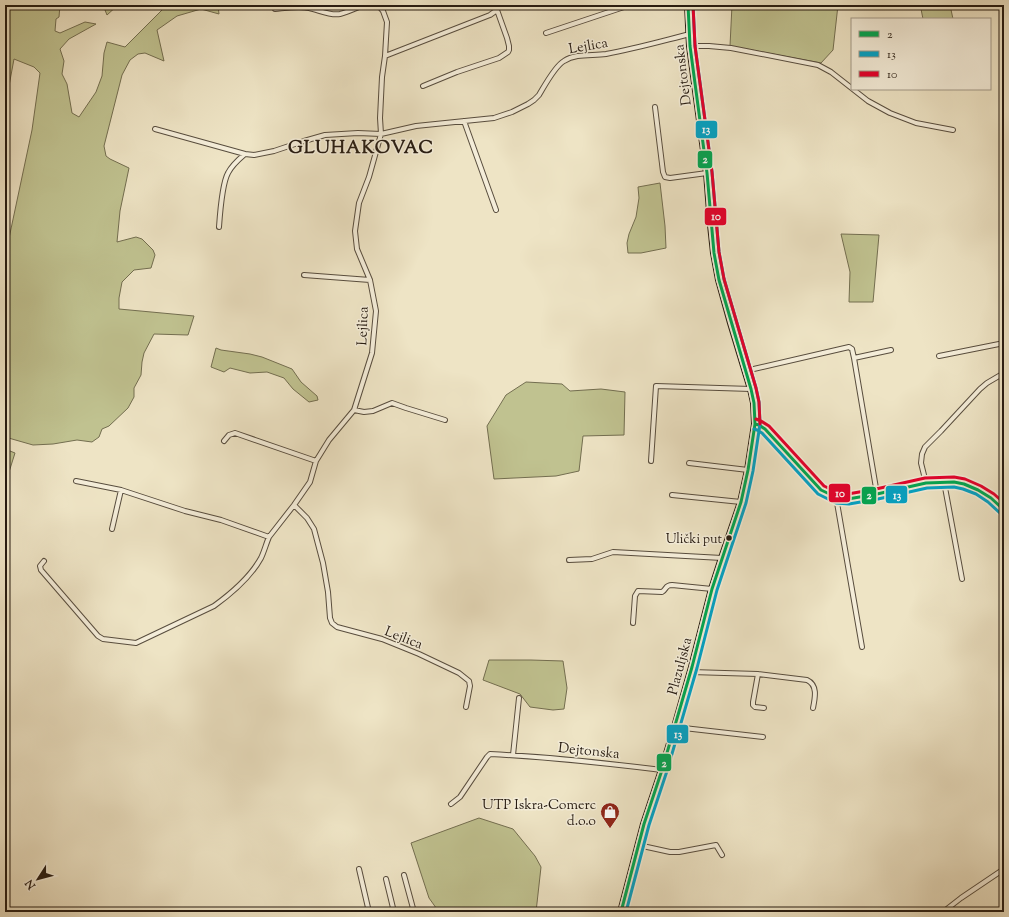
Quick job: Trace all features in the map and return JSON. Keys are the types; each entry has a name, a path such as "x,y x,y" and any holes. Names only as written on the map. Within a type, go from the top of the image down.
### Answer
{"main road":[{"name":"Dejtonska","path":"688,5 690,46 707,173 714,253 719,280 751,389 754,403 755,424"},
{"path":"755,424 760,425 765,429 821,490 838,498 848,499 926,483 954,482 964,484 978,490 991,498 1004,510"},
{"name":"Plazuljska","path":"621,912 644,824 662,770 691,672 712,589 741,502 748,470 755,424"}],"street":[{"path":"275,9 296,7 310,8 330,14 340,14 364,5"},
{"name":"Lejlica","path":"44,561 40,566 41,570 98,636 103,639 136,643 214,606 242,584 255,568 269,537 310,482 316,461 329,440 354,410 372,353 376,311 370,280 356,249 355,232 358,203 369,176 381,134 380,118 382,77 387,22 383,11 378,5"},
{"name":"Lejlica","path":"546,32 630,5"},
{"path":"385,56 490,15 496,7"},
{"path":"422,86 499,58 508,52 509,46 507,38 496,7"},
{"name":"Lejlica","path":"155,129 245,154 254,155 274,151 325,135 381,134 416,126 486,120 512,112 532,102 539,95 560,63 570,58 607,53 690,34"},
{"path":"690,46 731,48 818,65 830,72 851,89"},
{"path":"853,90 868,102 890,113 916,123 953,130"},
{"path":"655,107 663,172 666,177 670,178 707,173"},
{"path":"464,121 496,210"},
{"path":"219,227 223,190 227,174 234,163 245,154"},
{"path":"304,274 370,280"},
{"path":"939,356 1004,343"},
{"path":"745,371 849,347 852,349 877,494"},
{"path":"854,358 891,350"},
{"path":"926,483 921,463 924,447 941,432 980,389 1004,373"},
{"path":"651,461 656,386 751,389"},
{"path":"354,410 364,412 372,411 392,403 445,420"},
{"path":"224,441 229,435 235,433 316,461"},
{"path":"689,463 748,470"},
{"path":"76,481 121,490 185,511 222,520 269,537"},
{"path":"944,482 962,579"},
{"path":"112,529 121,490"},
{"path":"672,495 741,502"},
{"path":"836,496 862,647"},
{"name":"Lejlica","path":"294,505 307,518 314,529 323,563 328,592 330,618 332,623 337,627 382,639 419,654 459,673 469,681 470,686 466,707"},
{"path":"569,560 592,559 613,552 722,558"},
{"path":"633,623 635,596 638,591 662,592 668,585 712,589"},
{"path":"691,672 758,674 807,680 814,686 815,690 813,708"},
{"path":"758,674 753,705 755,707 764,708"},
{"path":"513,755 519,698"},
{"path":"675,727 763,737"},
{"name":"Dejtonska","path":"451,804 460,797 490,754 596,762 662,770"},
{"path":"638,845 670,852 679,852 716,845 722,855"},
{"path":"359,869 369,912"},
{"path":"943,912 1004,869"},
{"path":"404,875 414,912"},
{"path":"386,879 394,912"}],"green space":[{"path":"5,5 60,5 59,17 56,19 55,31 60,33 85,22 96,24 69,39 60,49 64,61 62,74 67,84 72,113 79,117 96,92 102,76 104,53 107,42 125,47 167,5 218,5 219,14 201,9 177,16 157,30 164,61 145,53 138,54 130,60 122,75 104,146 106,156 129,168 120,211 117,242 136,237 142,239 153,250 155,255 151,268 134,270 122,282 119,298 119,309 194,316 188,335 154,334 144,353 141,375 134,388 134,397 128,408 109,426 102,429 99,437 92,442 77,440 53,444 33,445 5,437 5,257 32,130 40,73 34,67 14,59 5,102"},
{"path":"103,5 118,5 107,15"},
{"path":"732,5 838,5 833,50 821,63 730,46"},
{"path":"932,5 950,5 953,18 923,18 921,9"},
{"path":"660,183 666,248 641,253 628,253 627,243 636,217 639,198 638,187"},
{"path":"841,234 879,235 873,302 849,302 850,272"},
{"path":"216,348 262,357 292,369 301,382 317,396 318,400 309,402 293,389 284,378 267,372 250,373 230,368 224,372 211,367"},
{"path":"526,382 562,384 570,391 601,389 625,392 624,435 583,436 579,471 556,476 494,479 487,426 506,395"},
{"path":"5,449 15,453 9,472 5,478"},
{"path":"489,660 563,661 567,688 564,709 553,710 530,707 520,694 483,680"},
{"path":"479,818 513,829 535,856 541,867 536,912 439,912 429,898 411,843"}],"transit line":[{"name":"2","path":"621,912 644,824 662,770 692,667 712,589 741,502 748,470 755,424 754,403 751,389 719,280 714,253 707,173 690,46 688,5"},
{"name":"13","path":"626,912 649,825 667,771 697,668 717,590 746,503 753,471 760,424 759,402 756,388 724,279 719,252 712,172 695,46 693,5"},
{"name":"10","path":"693,5 695,46 712,172 719,252 724,279 756,388 759,402 760,424"},
{"name":"10","path":"756,419 769,426 824,486 839,493 848,494 925,478 954,477 965,479 981,486 994,494 1004,503"},
{"name":"2","path":"755,424 765,429 821,490 838,498 848,499 926,483 954,482 964,484 978,490 991,498 1004,510"},
{"name":"13","path":"754,429 762,433 818,494 836,503 849,504 927,488 954,487 976,494 988,502 1001,514"}],"place":[{"name":"Ulički put","path":"729,538"},
{"name":"UTP Iskra-Comerc d.o.o","path":"610,829"}],"district":[{"name":"GLUHAKOVAC","path":"361,147"}]}
